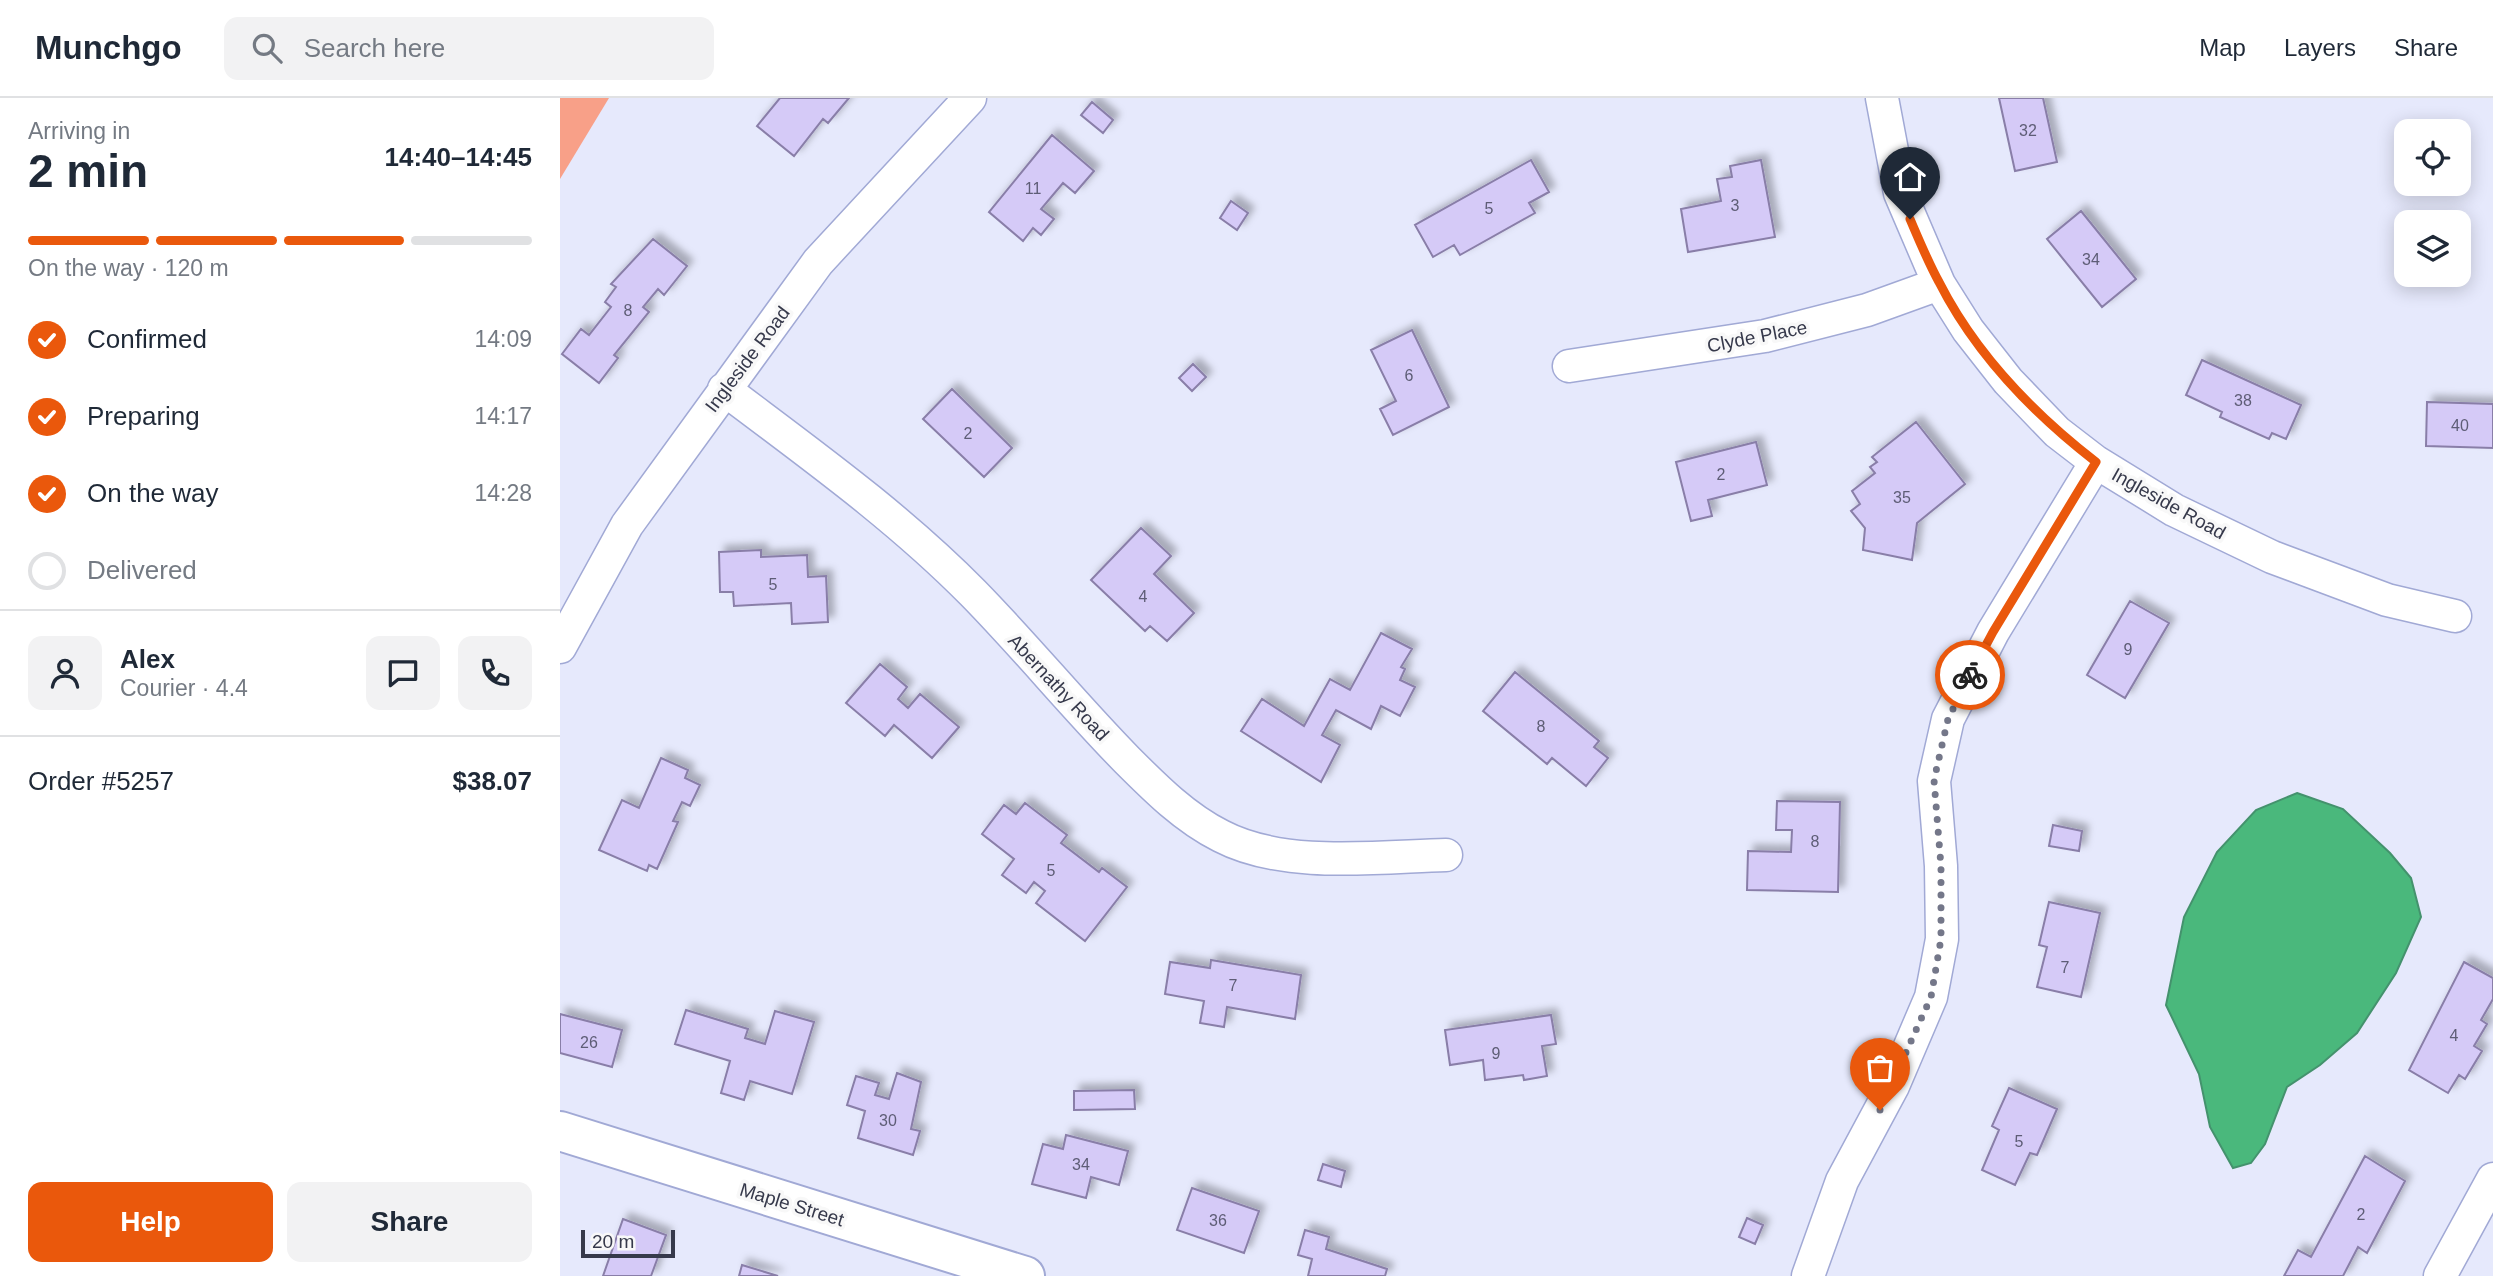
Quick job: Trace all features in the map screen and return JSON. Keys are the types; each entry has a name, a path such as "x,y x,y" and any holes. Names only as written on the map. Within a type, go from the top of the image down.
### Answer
{"main road":[{"name":"Maple Street","path":"560,1131 1025,1276"}],"street":[{"name":"Ingleside Road","path":"560,646 626,525 818,262 970,98"},
{"name":"Ingleside Road","path":"1882,98 1900,193 1939,284 1968,330 2008,381 2057,432 2096,462 2174,510 2272,557 2387,600 2455,616"},
{"name":"Clyde Place","path":"1569,366 1765,337 1867,310 1939,284"},
{"name":"Abernathy Road","path":"724,389 884,510 973,593 1088,720 1158,791 1190,817 1223,837 1267,852 1313,859 1446,855"},
{"path":"1808,1276 1842,1181 1893,1086 1931,997 1941,939 1941,866 1934,780 1948,719 1993,632 2096,462"},
{"path":"2440,1276 2493,1179"}],"shaded area":[{"path":"560,98 609,98 560,179"},
{"path":"2297,793 2343,809 2390,853 2411,878 2421,917 2396,973 2357,1033 2320,1065 2287,1087 2265,1144 2251,1163 2233,1168 2210,1127 2199,1074 2166,1005 2184,917 2217,852 2256,810"}],"building":[{"path":"780,98 849,98 828,123 823,119 794,156 757,126"},
{"path":"1999,98 2043,98 2057,162 2015,171"},
{"path":"1092,102 1113,120 1103,133 1081,115"},
{"path":"1052,135 1094,171 1075,193 1063,183 1041,209 1054,219 1041,235 1033,228 1023,241 989,212"},
{"path":"1531,160 1549,192 1529,203 1535,213 1460,255 1454,245 1433,257 1415,225"},
{"path":"1761,160 1775,237 1688,252 1681,209 1721,201 1717,179 1732,177 1730,166"},
{"path":"1231,201 1248,213 1237,230 1220,218"},
{"path":"2081,211 2136,279 2102,307 2047,239"},
{"path":"653,239 687,266 664,295 658,289 643,307 649,312 614,355 618,358 599,383 562,354 581,329 589,335 611,307 605,302 616,287 611,284"},
{"path":"1412,330 1449,407 1393,435 1380,409 1396,401 1371,350"},
{"path":"2202,360 2301,405 2286,439 2272,433 2269,439 2220,417 2222,412 2186,395"},
{"path":"1193,364 1206,377 1192,391 1179,378"},
{"path":"952,389 1012,448 984,477 923,419"},
{"path":"2427,402 2493,404 2493,448 2426,446"},
{"path":"1916,422 1965,484 1917,523 1912,560 1863,550 1865,528 1851,511 1860,504 1852,491 1875,473 1870,467 1877,462 1872,457"},
{"path":"1756,442 1767,485 1708,500 1712,516 1691,521 1676,462"},
{"path":"1141,528 1171,556 1154,574 1194,613 1167,641 1150,626 1145,631 1091,580"},
{"path":"761,550 761,557 807,555 808,577 826,576 828,622 792,624 791,603 734,606 733,592 720,592 719,552"},
{"path":"2130,601 2169,623 2125,698 2087,675"},
{"path":"1381,633 1412,649 1401,667 1405,669 1400,680 1415,687 1400,716 1381,706 1371,729 1336,710 1322,735 1340,745 1321,782 1241,731 1262,699 1304,726 1330,679 1350,690"},
{"path":"880,664 907,687 898,699 908,708 920,694 959,727 932,758 894,725 885,736 846,703"},
{"path":"1515,672 1599,741 1594,747 1608,758 1586,786 1552,758 1547,764 1483,711"},
{"path":"661,758 688,770 685,778 700,785 690,806 682,802 673,821 678,822 657,869 649,865 647,871 599,850 622,800 639,808"},
{"path":"1777,801 1840,802 1838,892 1747,890 1748,851 1791,852 1792,830 1776,830"},
{"path":"1025,803 1067,835 1061,843 1099,872 1102,868 1127,887 1085,941 1036,903 1045,891 1034,882 1026,893 1002,875 1014,859 982,834 1004,805 1016,814"},
{"path":"2053,825 2082,831 2079,851 2049,846"},
{"path":"2049,902 2100,913 2081,997 2037,987 2047,947 2039,945"},
{"path":"1211,960 1301,975 1295,1019 1227,1007 1224,1027 1200,1023 1204,1001 1165,994 1170,962 1210,968"},
{"path":"2464,962 2493,978 2493,999 2481,1020 2487,1024 2474,1046 2482,1051 2465,1079 2459,1075 2448,1093 2409,1070"},
{"path":"686,1010 748,1029 745,1038 765,1044 775,1011 814,1022 792,1094 750,1081 744,1100 721,1093 730,1061 675,1044"},
{"path":"560,1014 622,1030 612,1067 560,1053"},
{"path":"1551,1015 1556,1044 1542,1046 1547,1076 1524,1080 1523,1075 1485,1080 1483,1060 1450,1065 1445,1030"},
{"path":"897,1073 921,1082 911,1129 920,1131 913,1155 858,1138 865,1111 847,1105 856,1076 879,1083 875,1095 889,1099"},
{"path":"2009,1088 2057,1109 2037,1155 2030,1153 2015,1185 1982,1170 1999,1130 1992,1126"},
{"path":"1134,1090 1135,1109 1074,1110 1074,1091"},
{"path":"1066,1135 1128,1151 1119,1185 1091,1177 1086,1198 1032,1184 1043,1144 1063,1149"},
{"path":"2365,1156 2405,1181 2367,1253 2358,1247 2343,1276 2284,1276 2298,1250 2311,1257"},
{"path":"1323,1164 1345,1171 1341,1187 1318,1180"},
{"path":"1192,1188 1259,1211 1244,1253 1177,1230"},
{"path":"1747,1218 1763,1225 1755,1244 1739,1237"},
{"path":"623,1219 666,1235 651,1276 603,1276"},
{"path":"1305,1230 1329,1237 1326,1249 1387,1269 1385,1276 1308,1276 1312,1259 1298,1255"},
{"path":"742,1265 778,1276 739,1276"}],"way so far":[{"path":"1880,1110 1931,997 1941,939 1941,866 1934,780 1948,719 1970,675"}],"route":[{"path":"1910,219 1939,284 1968,330 2008,381 2057,432 2096,462 1970,675"}]}
